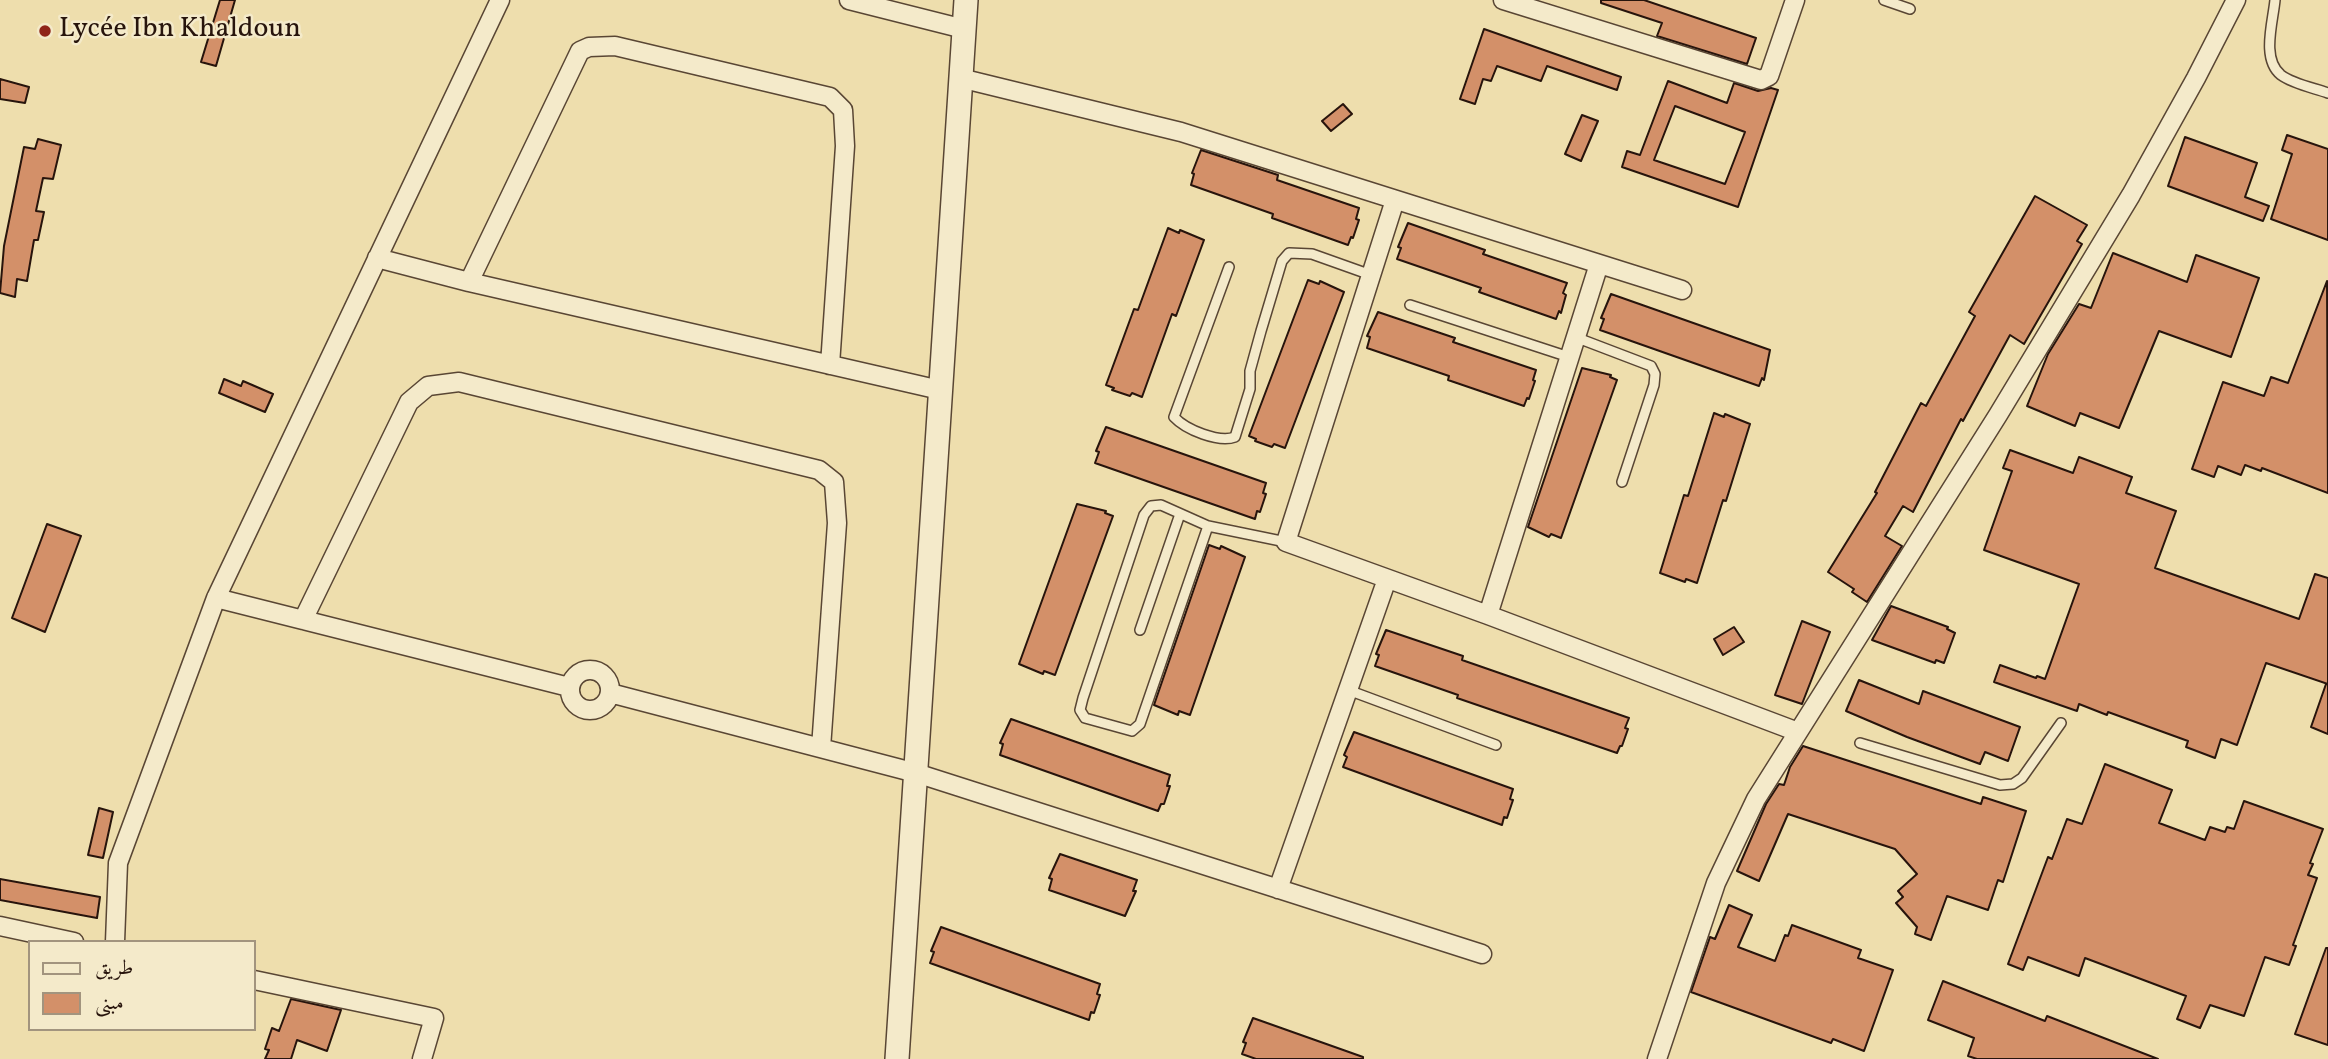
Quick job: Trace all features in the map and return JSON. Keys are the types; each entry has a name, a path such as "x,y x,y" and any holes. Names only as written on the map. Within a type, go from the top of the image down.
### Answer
{"street":[{"path":"116,940 118,863 216,598 500,0"},
{"path":"849,0 964,29"},
{"path":"897,1059 966,0"},
{"path":"1503,0 1761,80 1769,76 1795,0"},
{"path":"1657,1059 1716,883 1756,799 1998,415 2131,195 2236,0"},
{"path":"469,282 580,51 589,47 615,46 830,97 843,110 845,146 830,365"},
{"path":"960,78 1181,132 1682,290"},
{"path":"1395,200 1286,542 1798,732"},
{"path":"377,258 469,282 940,390"},
{"path":"1488,615 1599,264"},
{"path":"303,620 409,401 428,386 459,382 819,470 834,482 837,523 821,748"},
{"path":"1278,889 1387,579"},
{"path":"216,598 569,687"},
{"path":"592,670 602,674 608,682 610,693 606,702 598,709 587,710 577,706 571,698 569,687 573,678 582,671 592,670"},
{"path":"610,693 916,773 1482,954"},
{"path":"0,926 66,940"},
{"path":"256,980 434,1018 422,1059"}],"lane":[{"path":"1884,0 1910,9"},
{"path":"2276,0 2270,52 2273,67 2283,77 2328,93"},
{"path":"1229,267 1174,418 1194,431 1228,440 1235,437 1240,426 1250,389 1250,372 1282,261 1289,253 1312,254 1371,275"},
{"path":"1410,305 1569,357"},
{"path":"1575,337 1651,366 1655,374 1654,385 1622,482"},
{"path":"1209,526 1140,724 1132,731 1085,718 1080,710 1083,698 1143,515 1151,506 1161,505 1209,526 1286,542"},
{"path":"1140,630 1180,514"},
{"path":"1348,690 1496,745"},
{"path":"1860,743 2000,785 2013,784 2022,778 2061,723"}],"building":[{"path":"220,0 235,0 216,66 201,62"},
{"path":"1601,0 1644,0 1756,38 1747,64 1657,36 1662,23 1601,3"},
{"path":"1484,29 1621,77 1617,90 1547,66 1541,81 1497,66 1491,81 1483,79 1475,104 1460,99"},
{"path":"0,79 29,87 25,103 0,99"},
{"path":"1668,81 1727,103 1734,83 1758,91 1771,88 1778,90 1738,207 1622,167 1627,151 1640,155","holes":["1675,106 1745,132 1725,184 1654,160"]},
{"path":"1343,104 1352,114 1331,131 1322,121"},
{"path":"1582,115 1598,121 1581,161 1565,154"},
{"path":"2287,135 2328,149 2328,240 2271,219 2292,154 2282,150"},
{"path":"2185,137 2257,163 2245,197 2269,206 2263,221 2168,186"},
{"path":"38,139 61,145 53,179 43,178 36,211 44,212 38,240 34,240 27,281 17,279 15,297 0,293 4,246 24,147 35,149"},
{"path":"1201,150 1278,175 1277,180 1359,208 1356,219 1359,220 1353,238 1351,237 1348,245 1272,218 1273,214 1191,185 1192,173"},
{"path":"2035,196 2087,225 2077,241 2082,244 2024,344 2010,335 1963,421 1961,419 1913,512 1903,506 1885,536 1902,546 1867,602 1852,592 1854,589 1828,572 1877,493 1875,492 1921,403 1926,406 1975,316 1969,312"},
{"path":"1408,223 1485,250 1483,254 1567,283 1561,313 1559,311 1556,319 1479,292 1481,288 1397,259 1401,248 1398,247"},
{"path":"1168,228 1204,240 1176,316 1172,314 1142,397 1132,393 1130,396 1106,385 1134,309 1138,310"},
{"path":"2113,253 2187,282 2196,255 2259,278 2231,357 2159,331 2119,428 2080,413 2075,426 2027,406 2048,354 2079,304 2091,308"},
{"path":"1308,280 1319,284 1320,281 1344,292 1285,448 1274,444 1272,447 1249,436"},
{"path":"2327,281 2328,493 2262,468 2261,471 2245,465 2241,475 2218,466 2214,477 2192,469 2223,382 2264,396 2271,377 2288,383"},
{"path":"1611,294 1770,350 1764,380 1762,378 1759,386 1600,330 1604,319 1601,318"},
{"path":"1378,312 1455,338 1453,342 1536,370 1529,399 1527,398 1524,406 1448,380 1449,376 1367,348 1370,337 1367,336"},
{"path":"1582,368 1611,375 1610,377 1617,380 1561,538 1551,534 1549,537 1528,527"},
{"path":"224,379 241,386 243,381 273,394 265,412 219,393"},
{"path":"1714,413 1724,417 1725,414 1750,424 1697,583 1686,579 1685,582 1660,573 1684,495 1688,496"},
{"path":"1106,427 1266,483 1263,493 1266,494 1260,512 1257,511 1255,519 1095,463 1099,452 1096,451"},
{"path":"2010,450 2073,473 2079,457 2132,477 2126,493 2176,511 2155,568 2299,619 2315,574 2328,578 2328,684 2266,663 2237,745 2221,739 2215,758 2186,747 2188,741 2108,712 2107,715 2079,704 2077,711 1994,682 2000,665 2045,679 2079,584 1984,550 2012,471 2003,468"},
{"path":"1077,504 1106,511 1105,513 1113,516 1055,675 1044,671 1043,674 1019,664"},
{"path":"47,524 81,536 45,632 12,618"},
{"path":"1209,545 1220,549 1221,546 1245,557 1190,715 1179,711 1178,715 1154,705"},
{"path":"1891,606 1948,627 1947,629 1955,633 1944,663 1936,660 1935,663 1872,640"},
{"path":"1802,621 1830,632 1802,704 1775,695"},
{"path":"1734,627 1744,642 1723,655 1714,639"},
{"path":"1386,630 1463,656 1462,660 1629,718 1622,746 1617,753 1457,698 1458,695 1375,666 1379,655 1376,654"},
{"path":"1859,680 1919,704 1923,691 2020,727 2008,761 1985,752 1980,764 1846,711"},
{"path":"2328,684 2328,734 2311,727"},
{"path":"1011,719 1170,775 1167,786 1170,786 1164,804 1161,804 1158,811 1000,755 1003,744 1000,743"},
{"path":"1354,732 1513,789 1510,799 1513,800 1507,818 1504,817 1502,825 1343,767 1347,757 1344,755"},
{"path":"1803,746 1981,804 1983,797 2026,811 2003,882 1998,880 1988,910 1947,896 1931,940 1915,934 1917,927 1896,903 1903,897 1898,891 1917,874 1895,849 1788,814 1759,881 1737,871 1766,804 1779,784 1784,785 1790,767"},
{"path":"2105,764 2172,790 2159,823 2205,840 2210,827 2225,832 2227,827 2234,829 2244,801 2323,829 2308,875 2317,878 2293,945 2296,946 2289,965 2265,957 2244,1016 2210,1005 2200,1028 2177,1019 2186,996 2085,958 2079,976 2028,957 2023,970 2008,964 2048,857 2052,859 2067,819 2082,824"},
{"path":"99,808 113,812 103,858 88,855"},
{"path":"1060,854 1137,880 1133,891 1136,891 1125,916 1049,890 1052,879 1049,878"},
{"path":"0,879 100,897 97,918 0,900"},
{"path":"1729,905 1752,915 1738,947 1775,961 1792,925 1861,950 1858,958 1893,970 1864,1051 1833,1039 1831,1043 1691,992 1710,937 1715,939"},
{"path":"941,927 1100,984 1097,994 1100,995 1094,1013 1091,1012 1089,1020 930,963 934,952 931,951"},
{"path":"2328,948 2328,1045 2295,1034"},
{"path":"1943,981 2045,1021 2047,1016 2158,1059 1977,1059 1968,1056 1974,1038 1928,1020"},
{"path":"291,999 341,1010 327,1051 297,1040 291,1059 265,1059 269,1050 265,1049 272,1028 279,1031"},
{"path":"1253,1018 1363,1059 1256,1059 1242,1054 1246,1043 1243,1042"}],"place":[{"name":"Lycée Ibn Khaldoun","path":"45,31"}]}
